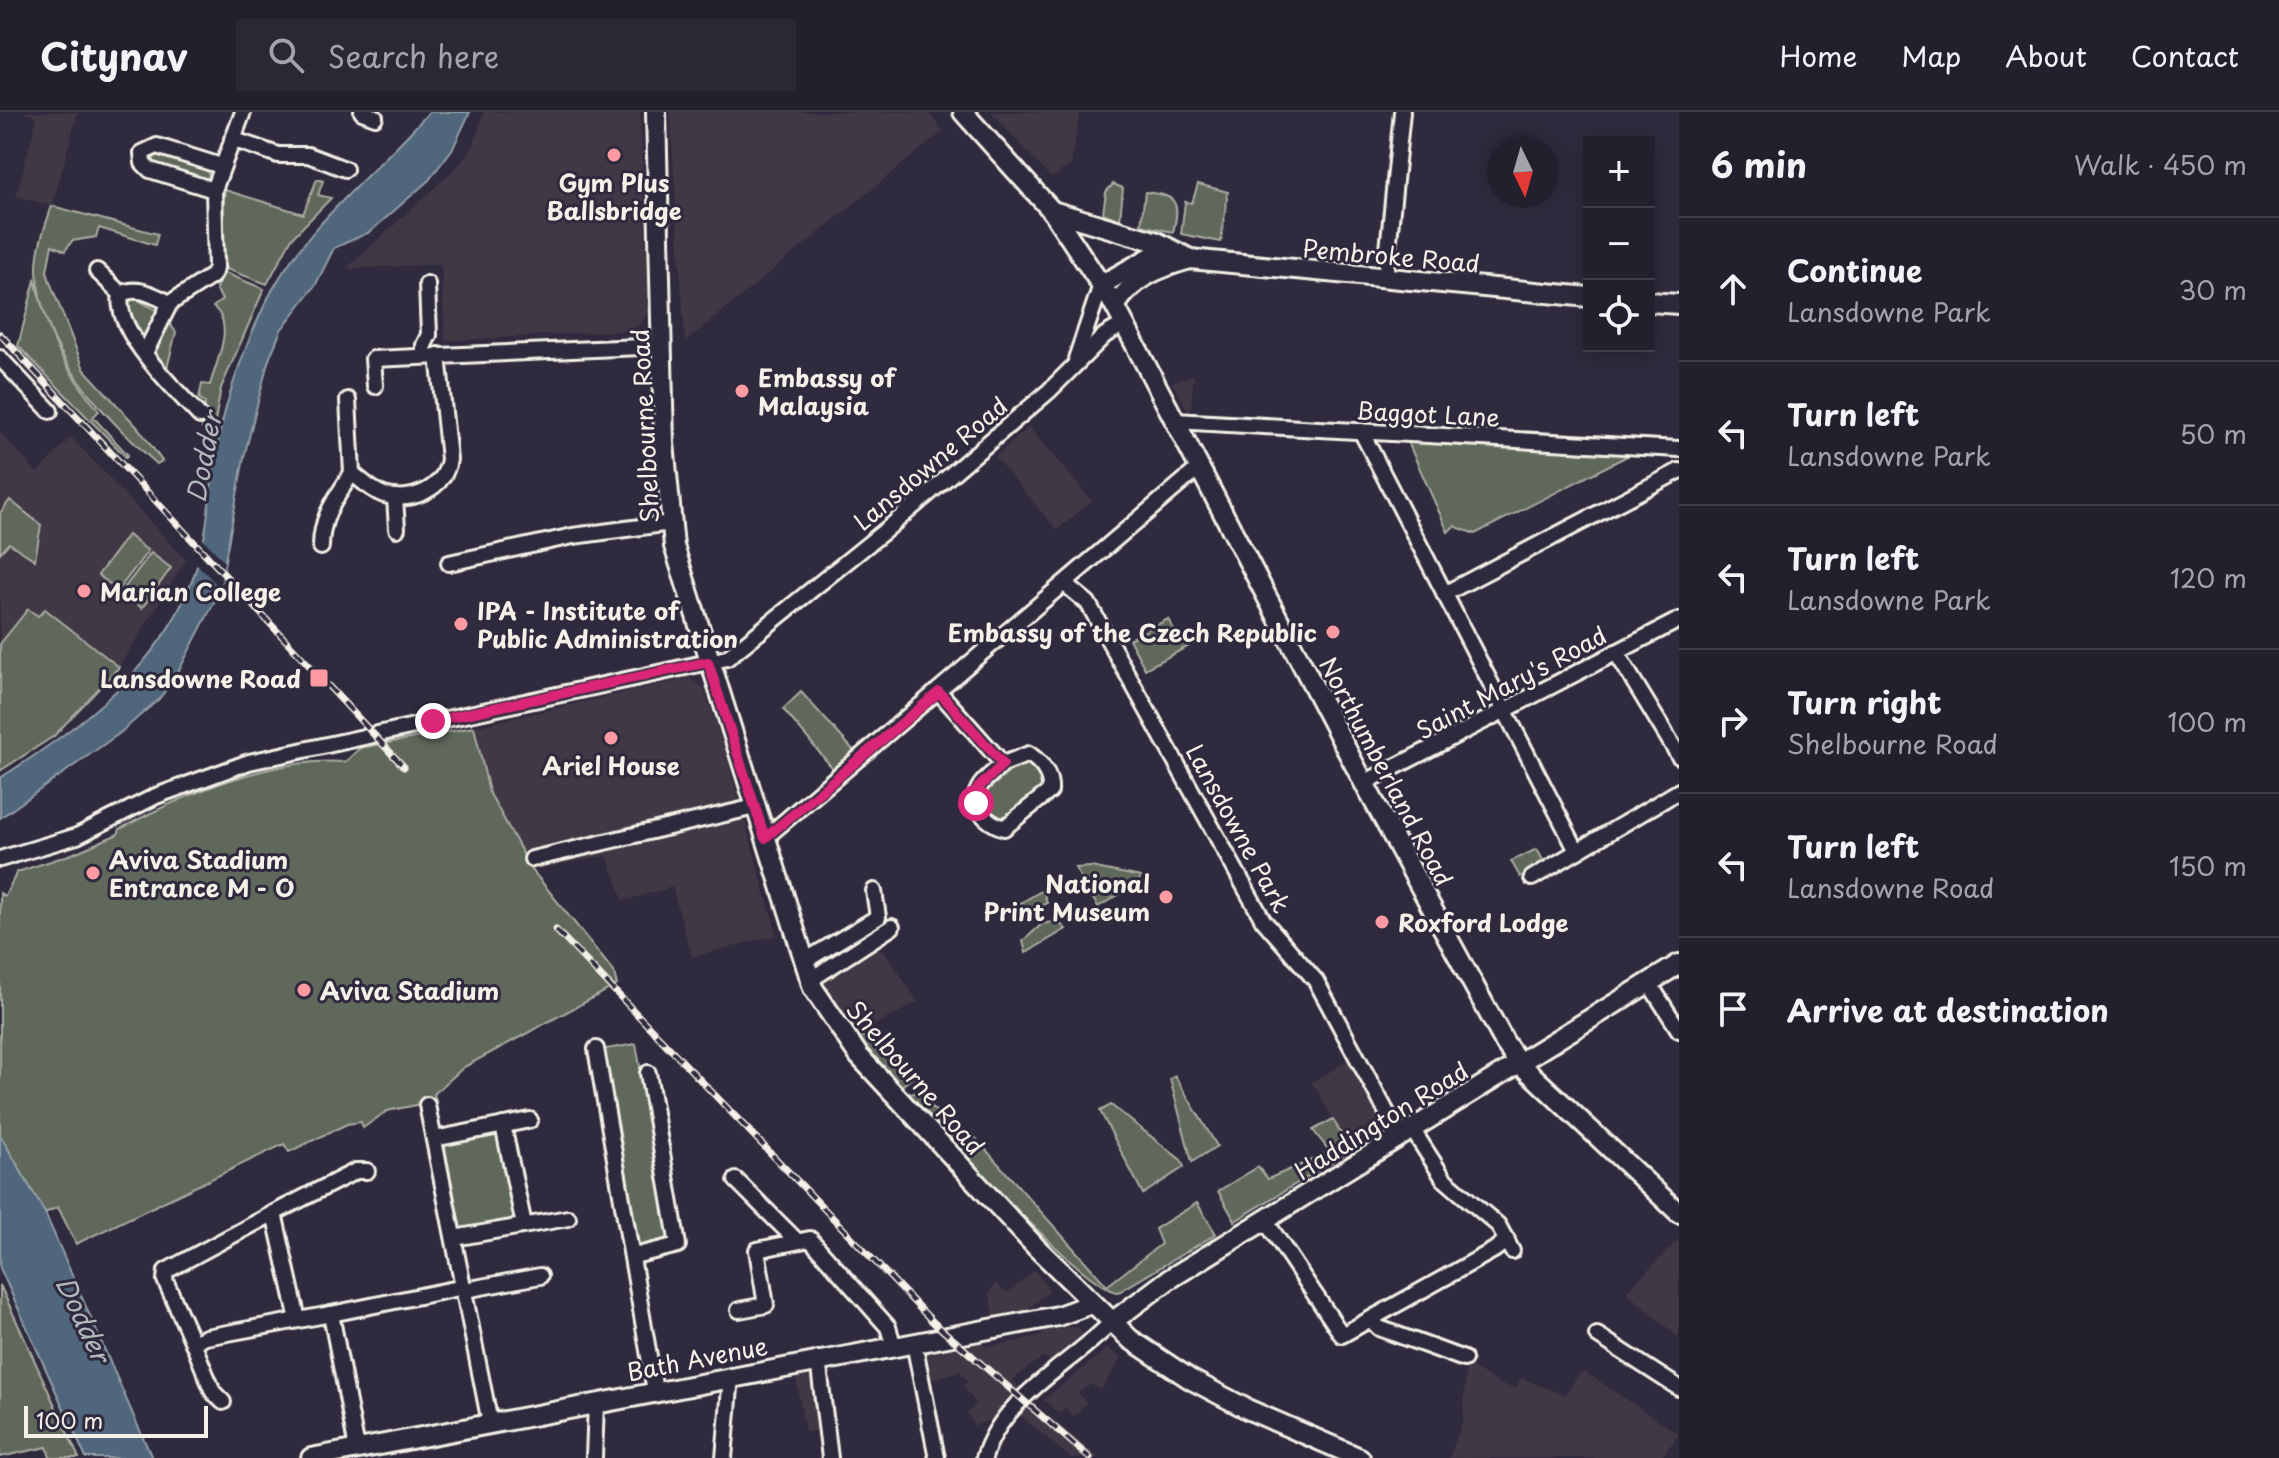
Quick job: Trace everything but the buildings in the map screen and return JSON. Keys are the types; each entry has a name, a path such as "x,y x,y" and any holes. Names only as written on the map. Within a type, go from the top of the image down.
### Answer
{"main road":[{"name":"Shelbourne Road","path":"656,112 664,455 671,523 682,575 708,662 806,971 827,1013 859,1056 1091,1304 1130,1339 1190,1379 1350,1456"},
{"path":"963,112 1052,211 1115,306"},
{"name":"Pembroke Road","path":"1052,211 1157,242 1165,249 1190,259 1583,296"},
{"path":"1101,285 1165,249"},
{"name":"Pembroke Road","path":"1115,306 1132,284 1154,269 1190,259"},
{"path":"1655,302 1679,304"},
{"name":"Northumberland Road","path":"1115,306 1364,783 1519,1063 1679,1213"},
{"name":"Haddington Road","path":"1112,1322 1168,1280 1679,964"},
{"name":"Bath Avenue","path":"311,1458 818,1359 1058,1316 1091,1304"}],"street":[{"path":"145,353 170,303 212,276 216,268 214,190 243,112"},
{"path":"1385,279 1402,112"},
{"path":"232,139 278,155 308,155 345,169"},
{"path":"214,190 150,170 143,163 142,153 157,146 221,166"},
{"path":"97,271 121,294 121,315 145,353 200,416"},
{"path":"352,473 382,495 395,497 430,491 448,466 431,356 424,345 429,335 427,284"},
{"name":"Lansdowne Road","path":"1074,363 1101,285"},
{"path":"121,294 142,291 170,303"},
{"name":"Lansdowne Road","path":"0,859 77,836 156,796 249,762 727,658 748,644 1049,391 1105,335 1124,324"},
{"path":"375,386 373,359 663,346"},
{"path":"0,358 50,411"},
{"path":"321,547 321,528 327,510 352,473 348,400"},
{"name":"Baggot Lane","path":"1175,421 1679,449"},
{"path":"1361,431 1577,851"},
{"path":"765,838 1200,467"},
{"path":"1444,594 1679,471"},
{"path":"395,497 397,529"},
{"path":"449,563 573,536 671,523"},
{"name":"Lansdowne Park","path":"1065,584 1088,603 1263,920 1316,981 1406,1133 1444,1179 1498,1225 1510,1245 1494,1250 1371,1320"},
{"name":"Saint Mary's Road","path":"1364,783 1679,620"},
{"path":"1616,652 1679,756"},
{"path":"939,692 1003,764"},
{"path":"1029,754 1038,760 1051,780 1050,791 1004,828 986,821 976,803 978,788 1003,764 1029,754"},
{"path":"1532,878 1679,791"},
{"path":"532,859 755,807"},
{"path":"806,971 878,917 874,891"},
{"path":"806,971 892,927"},
{"path":"1649,983 1679,1030"},
{"path":"596,1049 655,1391"},
{"path":"634,1256 678,1245 648,1073"},
{"path":"427,1105 490,1423"},
{"path":"434,1139 530,1120"},
{"path":"503,1125 524,1225"},
{"path":"223,1402 213,1392 165,1280 166,1271 356,1171 367,1171"},
{"path":"736,1180 797,1241"},
{"path":"274,1213 298,1320"},
{"path":"454,1238 568,1218"},
{"path":"1265,1220 1342,1335 1371,1320 1379,1328 1464,1359"},
{"path":"739,1310 766,1305 757,1250 810,1239 888,1327 894,1347"},
{"path":"193,1343 206,1337 540,1276"},
{"path":"331,1314 348,1453"},
{"path":"984,1458 994,1432 1009,1412 1112,1322"},
{"path":"1597,1335 1679,1388"},
{"path":"914,1343 937,1458"},
{"path":"818,1359 830,1458"},
{"path":"724,1458 731,1376"},
{"path":"594,1458 596,1403"}],"shaded area":[{"path":"22,112 78,112 52,206 16,196 37,117"},
{"path":"484,112 640,112 649,310 642,323 631,330 445,341 441,264 346,269 456,168 472,149"},
{"path":"670,112 927,112 943,131 685,342"},
{"path":"991,112 1080,112 1071,165 1051,178"},
{"path":"1194,375 1190,415 1172,382"},
{"path":"1029,427 1092,501 1057,530 995,457"},
{"name":"Marian College","path":"0,432 37,473 71,437 186,560 119,667 54,736 0,771"},
{"path":"689,678 703,687 725,750 777,935 692,957 672,887 623,901 607,855 532,870 489,792 474,727"},
{"path":"877,948 884,950 918,1002 855,1036 822,978"},
{"path":"1349,1060 1385,1131 1352,1150 1312,1082"},
{"path":"1679,1239 1679,1338 1626,1292"},
{"path":"1035,1270 1050,1291 1028,1309 994,1315 989,1293 995,1283 1007,1293"},
{"path":"1078,1327 1085,1338 1052,1365 1044,1356 1012,1380 1039,1408 1099,1458 1071,1458 1006,1404 990,1420 974,1426 967,1413 976,1404 963,1386 968,1381 959,1371 927,1381 921,1355 984,1343 985,1347 1043,1335 1042,1332 1051,1329"},
{"path":"1107,1349 1122,1357 1101,1390 1091,1384 1078,1393 1086,1403 1074,1416 1065,1407 1059,1414 1043,1400"},
{"path":"1466,1364 1502,1385 1516,1388 1521,1378 1565,1395 1580,1373 1585,1372 1679,1434 1661,1458 1449,1458 1463,1420"},
{"path":"814,1376 822,1430 805,1432 796,1378"}],"green space":[{"path":"155,155 207,170 209,177 206,180 153,164"},
{"path":"317,179 323,181 318,195 331,198 292,238 267,284 226,269 222,219 225,190 303,214"},
{"path":"1113,184 1123,188 1120,220 1103,213 1106,192"},
{"path":"1198,184 1228,192 1221,242 1181,234 1185,202 1192,203"},
{"path":"1145,192 1164,195 1174,202 1173,232 1141,225"},
{"path":"52,206 158,234 155,245 99,228 96,237 72,241 65,251 52,245 47,271 84,369 139,429 162,461 157,464 96,402 62,354 49,328 41,301 37,264"},
{"path":"225,273 264,289 221,388 214,427 202,429 205,403 199,398 202,384 210,385 224,333 220,314 213,307 222,300 216,288"},
{"path":"35,280 46,319 65,364 99,411 93,417 128,455 126,457 18,346"},
{"path":"131,296 160,312 176,332 166,372 127,315"},
{"path":"1407,440 1635,452 1475,534 1454,526 1448,532"},
{"path":"10,500 41,525 35,560 9,543 0,553 0,513"},
{"path":"128,535 148,551 118,590 98,575"},
{"path":"151,553 171,568 142,608 121,592"},
{"path":"28,609 38,616 45,609 119,667 54,736 0,771 0,644"},
{"path":"1168,619 1180,640 1185,638 1189,646 1145,669 1129,639"},
{"path":"801,692 855,752 834,770 783,709"},
{"name":"Aviva Stadium","path":"474,727 489,792 532,870 614,972 617,985 464,1067 434,1094 436,1101 387,1111 363,1128 361,1122 347,1124 289,1152 284,1144 76,1244 58,1207 45,1213 0,1135 0,893 5,896 17,872 72,854 118,834 120,829 172,803 229,780 288,765 345,762 360,748"},
{"path":"1025,759 1041,773 1047,785 1005,824 984,810 982,795"},
{"path":"1537,849 1545,864 1520,877 1511,861"},
{"path":"1091,867 1141,877 1137,884 1098,907 1075,868"},
{"path":"1043,890 1047,903 1013,921 1007,911"},
{"path":"1057,921 1066,929 1026,953 1023,941 1042,924"},
{"path":"859,1034 916,1075 899,1088 855,1036"},
{"path":"636,1044 671,1240 639,1248 600,1050"},
{"path":"1175,1076 1217,1146 1192,1162 1170,1079"},
{"path":"916,1093 950,1124 972,1134 1107,1286 1161,1244 1155,1229 1197,1203 1216,1234 1119,1292 1102,1285 1046,1238 907,1094"},
{"path":"1111,1105 1181,1160 1184,1167 1143,1194 1100,1111"},
{"path":"1333,1119 1350,1151 1235,1221 1218,1191 1258,1167 1268,1179 1330,1152 1313,1130"},
{"path":"498,1133 515,1220 461,1230 444,1143"},
{"path":"0,1285 79,1458 50,1458 47,1447 0,1457"}],"water":[{"path":"429,112 470,112 453,148 429,180 370,232 334,248 315,286 281,330 268,362 244,457 219,593 175,678 159,699 120,733 0,818 0,778 98,708 153,650 175,618 192,582 203,543 213,470 228,399 265,304 299,250 319,226"},
{"name":"Dodder","path":"0,1135 45,1213 152,1458 86,1458 0,1268"}],"pier":[{"path":"200,536 224,561 220,588 194,561"}],"railway":[{"path":"0,334 404,767"},
{"path":"556,930 933,1322 1090,1458"}],"place":[{"name":"Gym Plus Ballsbridge","path":"614,155"},
{"name":"Embassy of Malaysia","path":"742,391"},
{"name":"Marian College","path":"84,591"},
{"name":"IPA - Institute of Public Administration","path":"461,624"},
{"name":"Embassy of the Czech Republic","path":"1333,632"},
{"name":"Lansdowne Road","path":"319,678"},
{"name":"Ariel House","path":"611,738"},
{"name":"Aviva Stadium Entrance M - O","path":"93,873"},
{"name":"National Print Museum","path":"1166,897"},
{"name":"Roxford Lodge","path":"1382,922"},
{"name":"Aviva Stadium","path":"304,990"}],"route":[{"path":"433,721 708,662 765,838 939,692 1003,764 978,788 976,803"}]}
